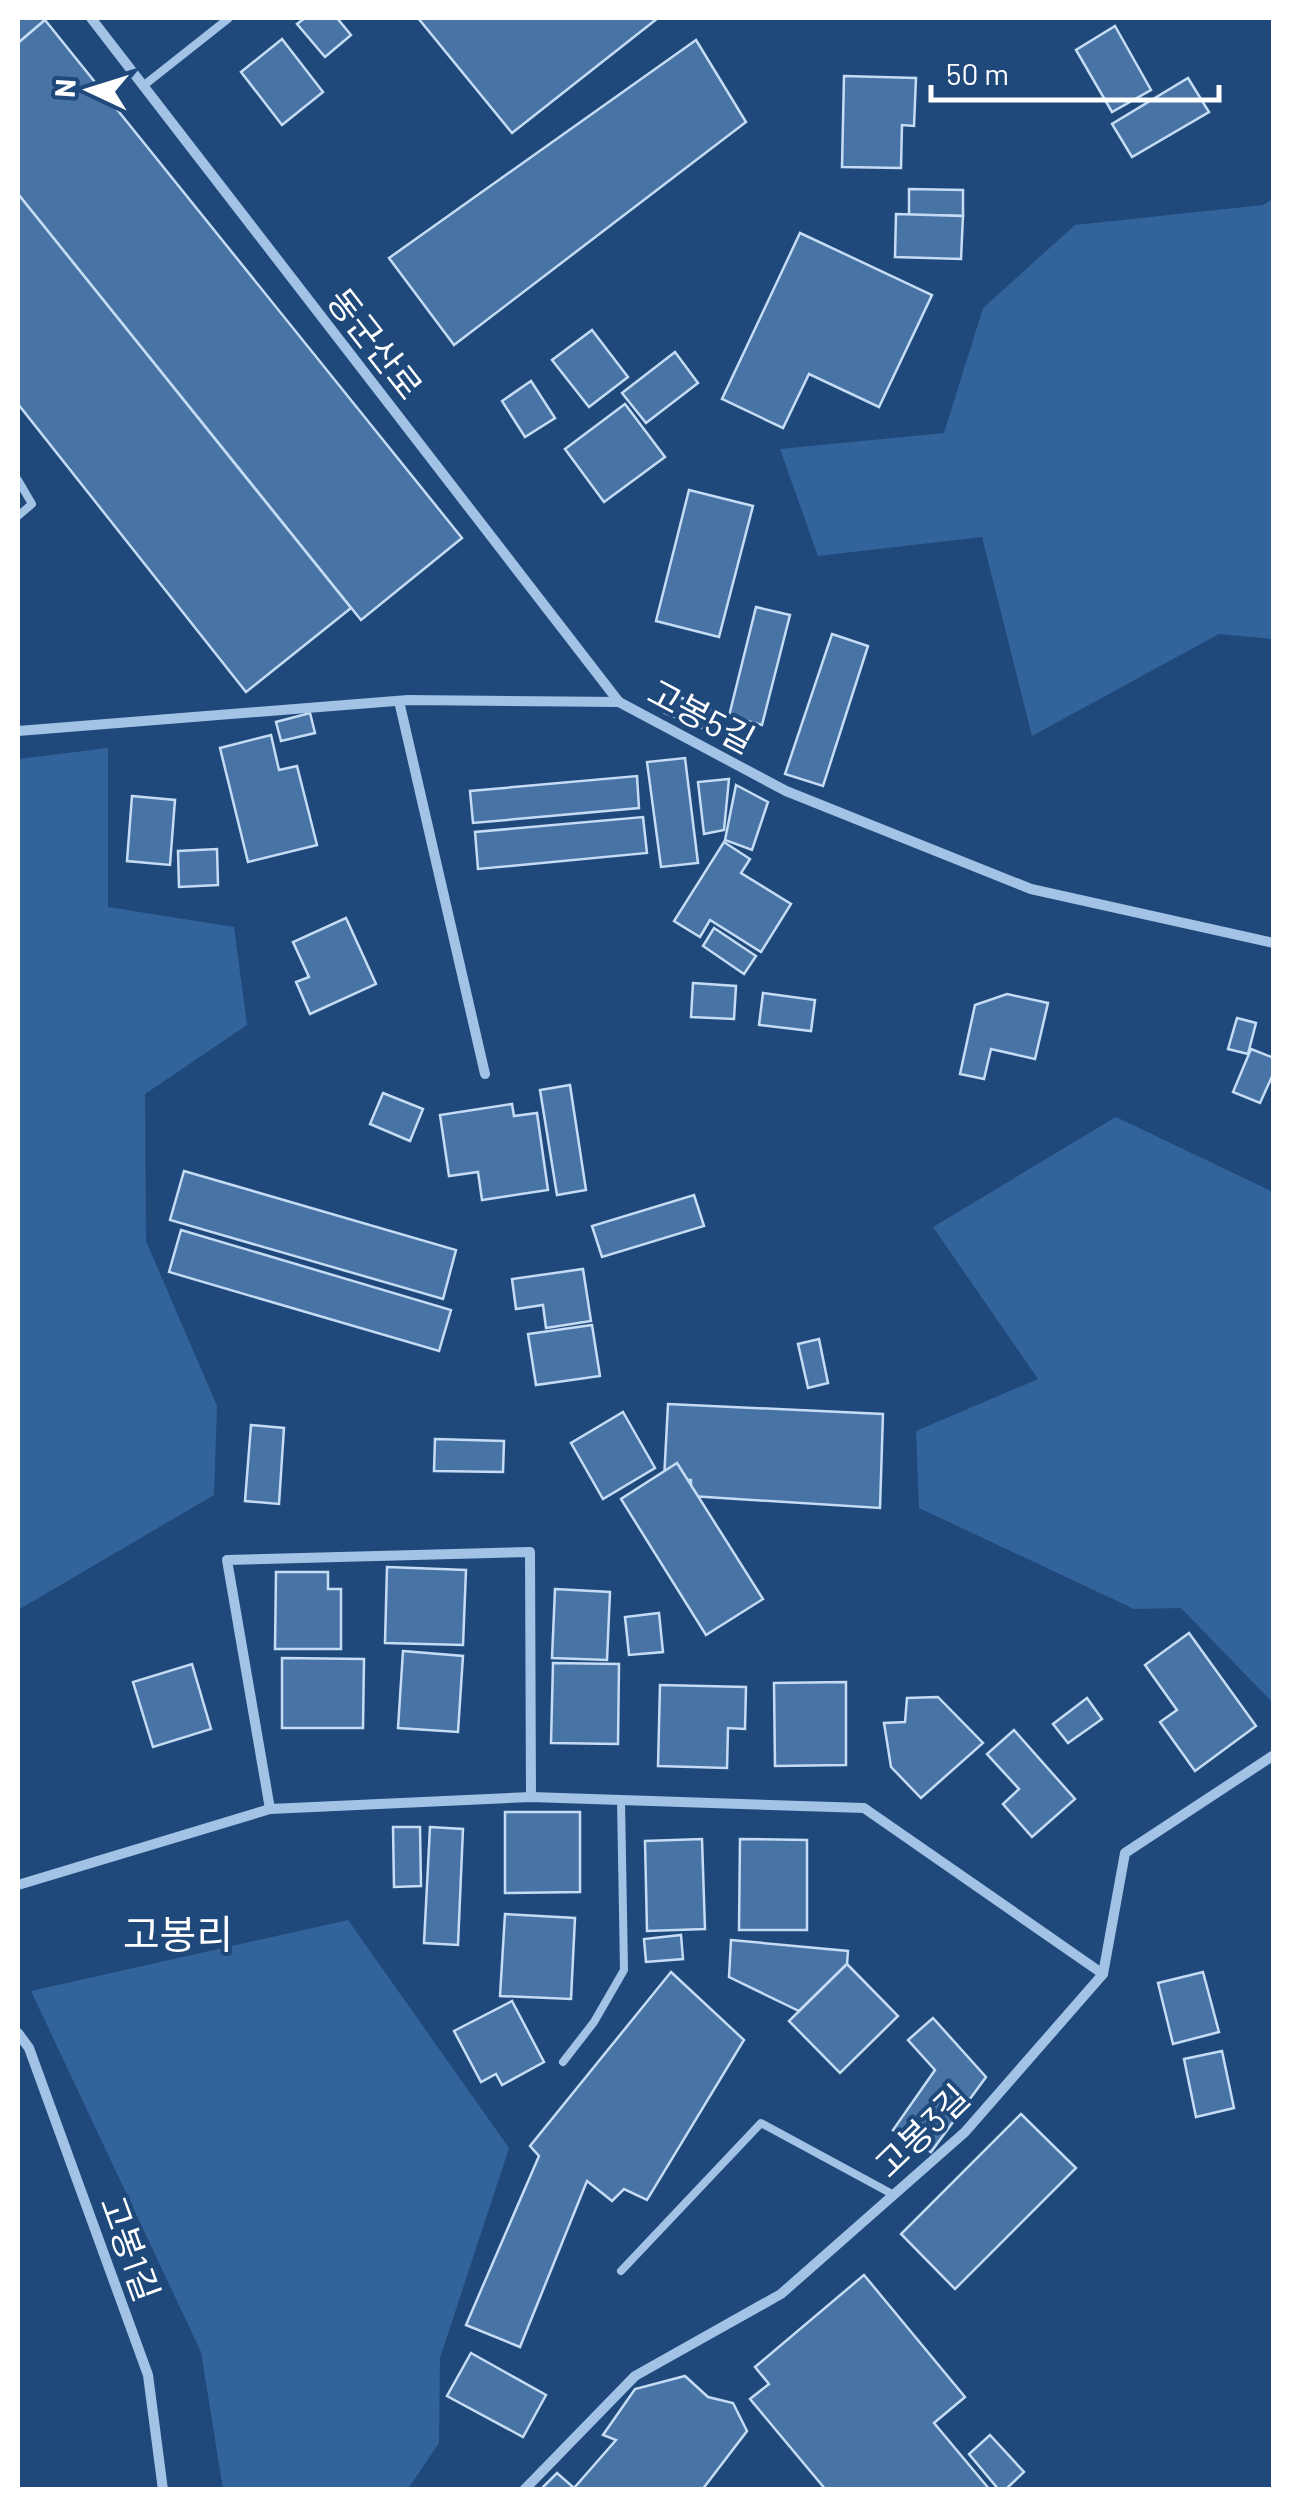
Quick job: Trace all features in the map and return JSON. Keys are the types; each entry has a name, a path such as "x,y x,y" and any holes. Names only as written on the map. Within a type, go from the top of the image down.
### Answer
{"street":[{"name":"동군산로","path":"91,18 619,702"},
{"name":"고봉5길","path":"18,731 398,701 619,702 786,792 1031,889 1274,942"},
{"path":"398,701 485,1074"},
{"path":"270,1809 227,1560 530,1552 530,1798"},
{"path":"18,1885 270,1809 530,1798 864,1808 1103,1974 1124,1854 1274,1755"},
{"name":"고봉3길","path":"524,2490 635,2376 781,2294 966,2132 1103,1974"},
{"name":"고봉1길","path":"18,2033 29,2048 148,2375 163,2490"}],"lane":[{"path":"143,86 230,18"},
{"path":"18,480 32,504 18,516"},
{"path":"563,2062 594,2022 624,1970 621,1800"},
{"path":"621,2271 761,2123 894,2195"}],"shaded area":[{"path":"1273,199 1273,639 1219,634 1032,736 982,537 818,556 780,449 944,433 983,308 1075,225 1263,205"},
{"path":"108,748 108,907 234,927 247,1025 145,1094 146,1241 217,1406 214,1495 18,1610 18,759"},
{"path":"1116,1117 1273,1192 1273,1703 1181,1608 1134,1609 919,1508 916,1431 1038,1379 933,1227"},
{"path":"348,1920 509,2148 440,2358 439,2443 408,2489 223,2489 201,2352 31,1991"}],"building":[{"path":"18,18 44,18 45,20 18,43"},
{"path":"305,18 337,18 351,35 325,57 297,24"},
{"path":"418,18 658,18 512,133"},
{"path":"45,20 462,538 361,620 18,194 18,43"},
{"path":"1115,26 1151,90 1112,112 1076,50"},
{"path":"282,39 323,92 282,125 241,72"},
{"path":"696,40 746,122 454,345 389,258"},
{"path":"844,76 916,78 914,126 902,125 901,168 842,167"},
{"path":"1188,78 1209,112 1132,157 1112,124"},
{"path":"909,189 963,190 963,216 909,215"},
{"path":"18,194 351,608 246,692 18,404"},
{"path":"896,214 963,216 961,259 895,257"},
{"path":"800,233 932,295 879,407 809,374 783,428 722,399"},
{"path":"592,330 628,377 589,407 552,360"},
{"path":"675,352 698,383 646,423 622,393"},
{"path":"531,381 555,418 525,437 502,401"},
{"path":"625,404 665,457 604,502 565,449"},
{"path":"689,490 753,506 719,637 656,621"},
{"path":"756,607 790,615 762,725 729,716"},
{"path":"832,634 868,646 823,786 785,774"},
{"path":"672,694 712,710 705,729 665,713"},
{"path":"310,713 315,733 281,741 276,722"},
{"path":"271,735 279,770 297,766 317,845 248,862 220,748"},
{"path":"685,758 698,863 661,867 647,762"},
{"path":"637,776 639,808 473,823 470,791"},
{"path":"729,779 724,830 704,834 698,782"},
{"path":"736,785 768,802 752,850 725,840"},
{"path":"132,796 175,800 170,865 127,861"},
{"path":"643,817 647,853 478,869 475,832"},
{"path":"724,842 750,859 741,873 791,904 761,952 710,920 700,937 674,921"},
{"path":"217,849 218,885 179,887 178,851"},
{"path":"346,918 376,984 310,1014 296,982 309,977 293,942"},
{"path":"714,928 756,956 744,974 703,946"},
{"path":"693,983 736,986 734,1019 691,1017"},
{"path":"763,993 815,1000 811,1031 759,1025"},
{"path":"1007,994 1048,1003 1035,1059 991,1049 984,1079 960,1074 975,1005"},
{"path":"1237,1018 1256,1023 1248,1054 1228,1049"},
{"path":"1251,1049 1274,1058 1274,1072 1260,1103 1233,1092"},
{"path":"570,1085 586,1190 557,1195 540,1090"},
{"path":"383,1093 423,1109 410,1141 370,1124"},
{"path":"512,1104 514,1116 537,1113 548,1190 482,1200 478,1172 449,1176 440,1115"},
{"path":"184,1171 456,1250 443,1299 170,1220"},
{"path":"694,1195 704,1226 602,1257 592,1226"},
{"path":"181,1230 451,1310 439,1351 169,1272"},
{"path":"583,1269 591,1321 546,1328 543,1305 516,1309 512,1279"},
{"path":"592,1325 600,1376 536,1385 528,1334"},
{"path":"819,1339 828,1383 808,1388 798,1344"},
{"path":"668,1404 883,1414 880,1508 691,1496 691,1480 664,1480"},
{"path":"623,1412 655,1468 603,1499 571,1443"},
{"path":"251,1425 284,1428 279,1504 245,1501"},
{"path":"435,1439 504,1441 503,1472 434,1471"},
{"path":"677,1463 763,1599 706,1635 621,1499"},
{"path":"387,1567 466,1570 463,1645 385,1643"},
{"path":"276,1572 328,1572 328,1589 341,1589 341,1649 275,1649"},
{"path":"555,1589 610,1592 607,1660 552,1658"},
{"path":"659,1613 663,1652 629,1655 625,1617"},
{"path":"1189,1633 1256,1726 1195,1771 1160,1722 1177,1710 1145,1665"},
{"path":"403,1651 463,1656 458,1732 398,1728"},
{"path":"282,1658 364,1659 363,1728 282,1728"},
{"path":"553,1663 619,1664 618,1744 551,1743"},
{"path":"192,1664 211,1729 153,1747 133,1682"},
{"path":"846,1682 846,1765 775,1766 774,1683"},
{"path":"660,1685 746,1687 745,1729 728,1728 727,1768 658,1766"},
{"path":"938,1697 983,1743 921,1798 891,1767 884,1723 905,1722 907,1698"},
{"path":"1087,1698 1102,1719 1068,1743 1053,1724"},
{"path":"1014,1730 1075,1799 1032,1837 1003,1804 1019,1789 987,1754"},
{"path":"505,1812 580,1812 580,1892 505,1893"},
{"path":"393,1827 420,1827 421,1886 394,1887"},
{"path":"430,1827 463,1829 458,1945 424,1943"},
{"path":"702,1839 705,1929 647,1931 645,1841"},
{"path":"740,1839 807,1840 807,1930 739,1930"},
{"path":"505,1914 575,1918 571,1999 500,1996"},
{"path":"681,1935 683,1959 646,1962 644,1939"},
{"path":"731,1940 848,1951 847,1964 799,2011 729,1977"},
{"path":"847,1964 898,2016 840,2073 789,2021"},
{"path":"671,1972 744,2040 647,2200 624,2189 612,2201 587,2181 520,2347 466,2325 539,2156 530,2146"},
{"path":"1203,1972 1219,2032 1173,2044 1158,1983"},
{"path":"512,2001 544,2062 502,2085 496,2074 481,2082 454,2031"},
{"path":"933,2018 986,2077 931,2152 893,2130 935,2070 908,2040"},
{"path":"1222,2051 1234,2108 1196,2117 1184,2059"},
{"path":"1021,2114 1076,2168 955,2289 901,2234"},
{"path":"864,2275 965,2397 934,2423 990,2490 826,2490 750,2399 769,2384 755,2367"},
{"path":"471,2353 546,2395 523,2437 447,2396"},
{"path":"685,2376 708,2397 733,2403 747,2431 702,2490 540,2490 557,2473 574,2488 616,2440 603,2435 635,2389"},
{"path":"990,2435 1024,2472 1005,2490 999,2490 969,2454"}],"district":[{"name":"고봉리","path":"178,1933"}]}
